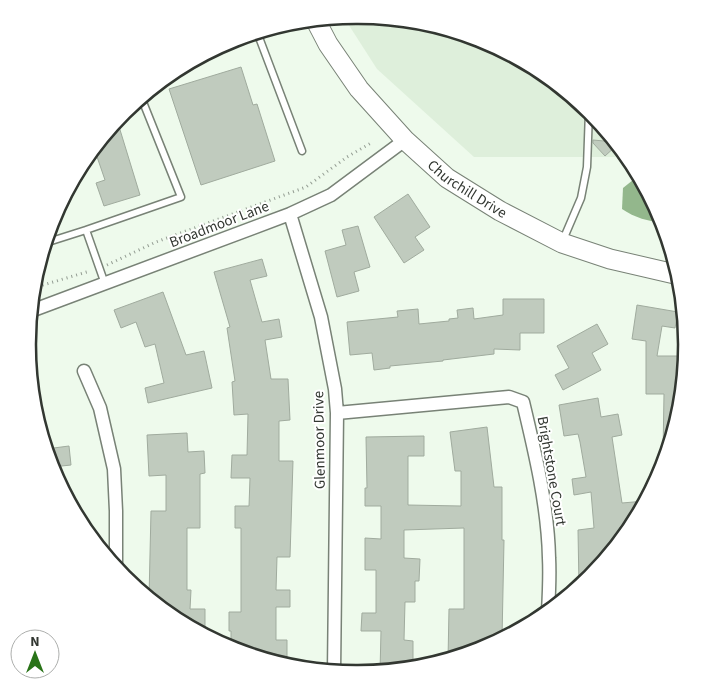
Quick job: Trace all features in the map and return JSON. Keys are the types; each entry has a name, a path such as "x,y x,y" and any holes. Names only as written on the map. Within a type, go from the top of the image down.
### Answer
{"street":[{"name":"Churchill Drive","path":"318,26 328,44 359,89 405,140 447,178 500,211 562,243 610,259 670,274"},
{"name":"Broadmoor Lane","path":"38,308 290,214 331,195 405,140"},
{"name":"Glenmoor Drive","path":"290,214 322,317 335,389 337,413 334,665"},
{"path":"84,371 100,408 114,468 116,556"},
{"name":"Brightstone Court","path":"337,413 509,397 523,402 534,447 545,514 549,556 548,602"}],"lane":[{"path":"259,40 302,150"},
{"path":"53,240 181,197 144,105"},
{"path":"562,243 581,198 587,167 590,125"},
{"path":"86,230 106,284"}],"path":[{"path":"42,285 100,268 156,242 306,187 347,157 371,143"}],"shaded area":[{"path":"348,24 399,26 440,35 480,48 517,67 552,90 584,118 617,157 474,157 377,69"},
{"path":"633,180 653,221 642,219 622,209 623,188"}],"building":[{"path":"241,67 253,105 257,104 275,161 201,185 169,89"},
{"path":"120,129 140,195 104,206 96,183 105,180 97,157"},
{"path":"593,140 605,141 612,150 605,156 593,143"},
{"path":"408,194 430,227 415,237 424,250 404,263 374,217"},
{"path":"358,226 370,267 354,272 359,291 337,297 325,251 346,245 342,230"},
{"path":"262,259 267,276 250,280 262,322 279,319 282,337 265,340 271,379 288,379 290,420 279,421 279,461 293,461 290,557 277,557 276,590 290,590 290,607 276,607 276,640 287,640 287,657 234,641 231,640 231,631 229,631 229,612 241,612 241,528 235,528 235,506 249,506 250,478 231,478 232,455 247,455 248,414 234,415 232,382 235,381 227,328 230,327 214,272"},
{"path":"163,292 186,355 204,351 212,388 148,403 145,388 164,383 155,344 145,347 136,322 121,328 114,310"},
{"path":"503,299 544,299 544,333 520,333 520,350 494,349 494,354 390,366 390,368 374,370 372,353 350,355 347,322 398,317 397,311 418,309 419,324 449,321 449,319 458,318 457,310 473,308 474,319 503,315"},
{"path":"637,305 676,312 675,328 662,326 657,356 677,356 672,407 663,441 664,394 646,394 646,341 632,339"},
{"path":"597,324 608,344 592,353 601,370 563,390 555,375 569,368 557,346"},
{"path":"598,398 601,417 618,414 622,435 612,437 622,503 637,502 611,540 579,576 578,530 594,528 591,492 574,495 572,479 586,477 578,434 564,436 559,405"},
{"path":"487,427 494,487 502,487 502,540 504,540 502,630 480,641 448,652 449,609 464,609 464,528 404,530 404,558 420,559 419,581 415,581 415,602 405,602 404,640 413,641 413,660 380,665 381,631 361,631 362,613 376,613 376,570 365,570 365,538 381,539 381,506 365,506 365,488 367,488 366,437 424,436 424,456 408,456 408,505 461,506 461,471 455,471 450,432"},
{"path":"187,433 188,452 204,451 205,473 200,474 200,528 187,528 187,590 191,590 190,609 205,609 205,626 179,611 149,589 151,511 166,511 166,475 149,476 147,435"},
{"path":"69,446 71,465 61,466 53,448"}]}
